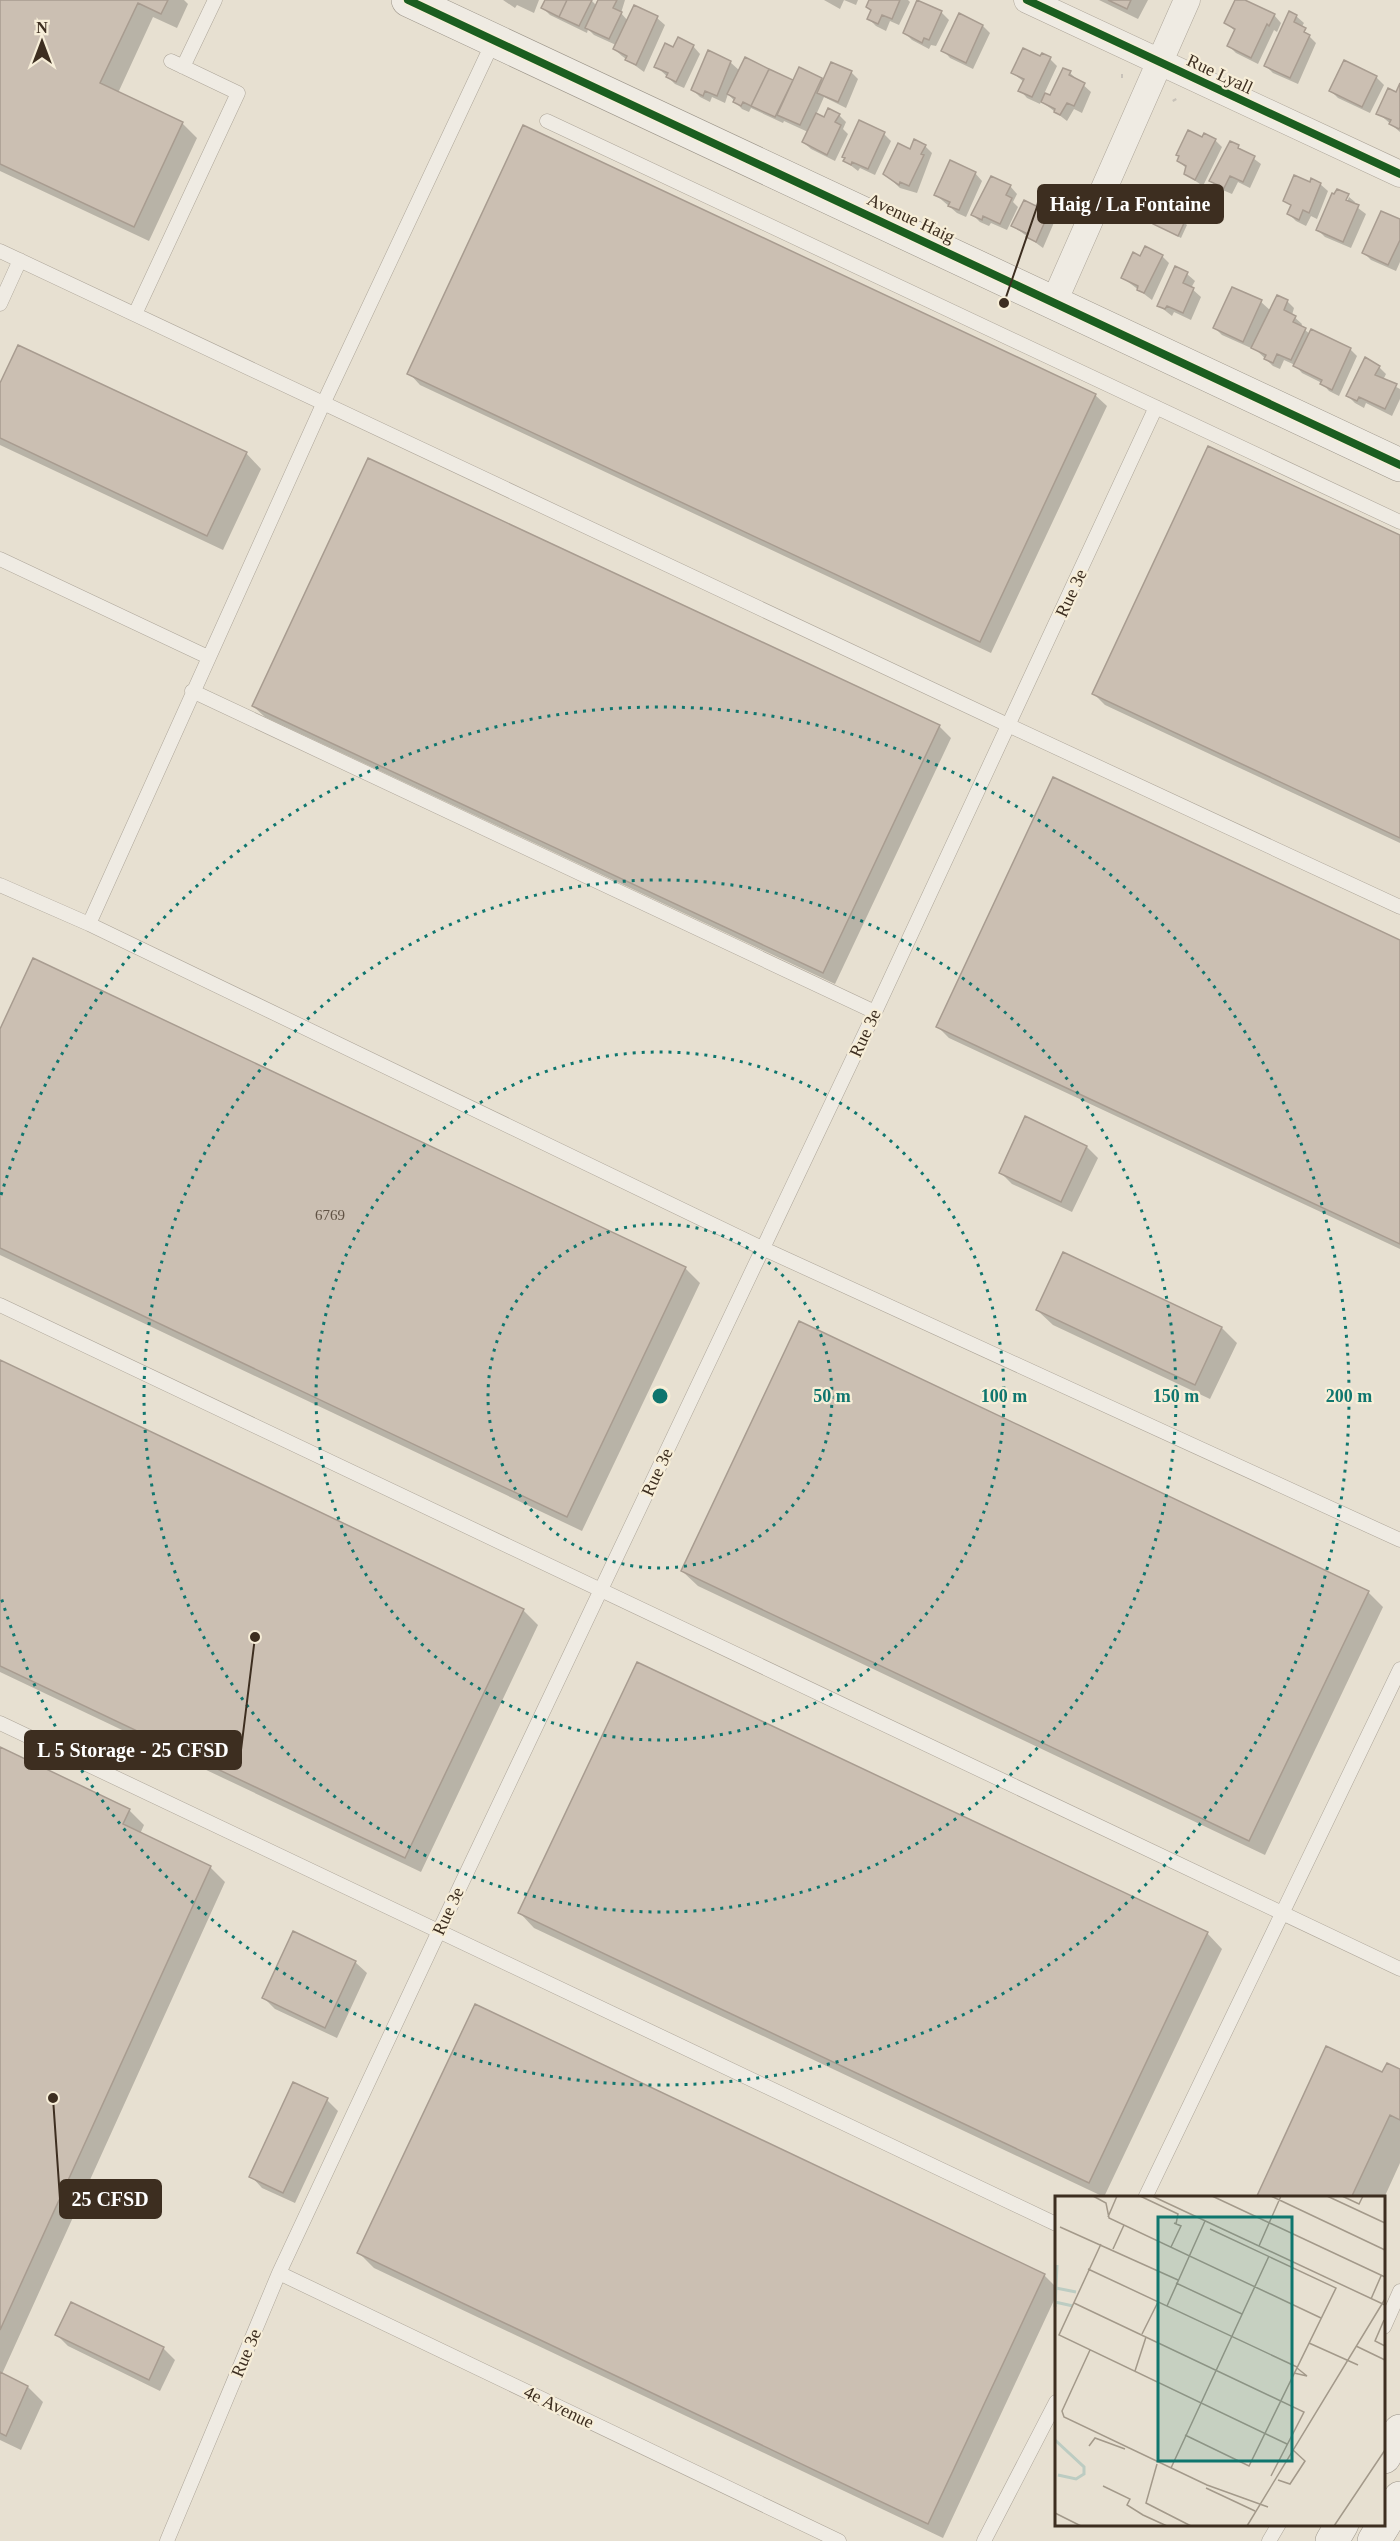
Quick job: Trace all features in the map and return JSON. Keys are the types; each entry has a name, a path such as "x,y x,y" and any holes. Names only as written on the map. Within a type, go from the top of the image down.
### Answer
{"street":[{"name":"Avenue Haig","path":"408,0 1400,465"},
{"name":"Rue Lyall","path":"1028,0 1400,174"},
{"path":"1054,302 1187,0"},
{"path":"1385,2454 1400,2431"},
{"path":"1385,2523 1400,2498"},
{"path":"1332,2541 1341,2526"},
{"path":"1374,2541 1383,2526"}],"lane":[{"path":"135,314 238,93 177,64 215,0"},
{"path":"89,924 324,402 494,40"},
{"path":"547,121 1400,522"},
{"path":"0,250 1010,726 1400,907"},
{"path":"0,304 20,260"},
{"name":"Rue 3e","path":"167,2541 279,2273 1010,726 1156,407"},
{"path":"0,559 208,657"},
{"path":"192,691 875,1012"},
{"path":"0,885 89,924 762,1248 1400,1540"},
{"path":"0,1305 1400,1969"},
{"path":"1146,2196 1284,1914 1400,1669"},
{"path":"0,1723 1055,2224"},
{"name":"4e Avenue","path":"279,2273 839,2541"},
{"path":"1385,2323 1400,2291"},
{"path":"984,2541 1055,2404"},
{"path":"1269,2541 1278,2526"}],"building":[{"path":"0,0 168,0 161,14 138,3 100,83 183,122 134,227 0,164"},
{"path":"545,0 567,0 559,17 541,8"},
{"path":"567,0 592,0 579,26 559,17"},
{"path":"598,0 617,0 613,8 622,12 609,39 585,28"},
{"path":"869,0 900,0 892,19 882,15 878,24 867,19 871,10 866,7"},
{"path":"917,0 942,11 929,40 924,38 922,43 903,33"},
{"path":"1108,0 1131,0 1127,9"},
{"path":"1235,0 1245,0 1275,14 1269,26 1267,24 1251,58 1227,46 1235,29 1224,23"},
{"path":"634,5 658,16 636,65 625,60 627,56 613,49"},
{"path":"1289,11 1297,15 1294,22 1306,28 1304,32 1310,35 1290,78 1264,66"},
{"path":"959,13 983,25 966,63 941,51"},
{"path":"678,37 694,45 676,82 666,77 668,73 654,67 665,43 673,47"},
{"path":"1023,48 1040,56 1042,53 1051,57 1032,97 1018,91 1024,79 1011,73"},
{"path":"708,50 731,61 717,96 705,91 703,96 691,90"},
{"path":"745,57 769,69 751,106 743,102 741,106 733,102 735,98 727,94"},
{"path":"1344,60 1377,76 1362,107 1329,91"},
{"path":"831,62 852,71 838,102 817,93"},
{"path":"799,67 822,78 800,125 777,115"},
{"path":"1063,68 1071,71 1069,75 1085,83 1074,106 1067,103 1060,115 1054,112 1055,109 1041,102 1045,93 1050,95"},
{"path":"769,69 793,80 775,117 751,106"},
{"path":"1400,83 1399,129 1389,124 1391,120 1376,114 1388,88 1396,92"},
{"path":"828,108 840,114 835,122 841,125 827,155 802,142 816,113 824,117"},
{"path":"859,120 885,132 868,169 852,162 851,165 843,161 845,158 842,157"},
{"path":"523,125 1096,394 980,642 407,374"},
{"path":"1188,130 1202,137 1204,133 1216,139 1195,180 1184,174 1186,166 1177,161 1179,156 1176,155"},
{"path":"914,139 926,145 921,154 924,155 909,186 900,182 899,185 883,174 898,143 910,149"},
{"path":"1230,141 1239,145 1238,148 1255,156 1243,182 1230,176 1224,188 1209,181"},
{"path":"950,160 976,172 959,210 948,206 950,202 934,195"},
{"path":"1294,175 1310,182 1311,178 1321,183 1309,213 1303,210 1299,220 1287,214 1291,205 1283,201"},
{"path":"991,176 1011,185 1006,195 1012,198 1000,224 983,216 982,220 971,215"},
{"path":"1337,189 1349,194 1346,200 1359,205 1343,242 1316,230 1332,193 1334,194"},
{"path":"1040,197 1053,203 1036,242 1026,237 1028,234 1011,226 1024,200 1036,206"},
{"path":"1160,209 1185,221 1178,236 1153,224"},
{"path":"1381,211 1400,219 1400,240 1388,265 1362,253"},
{"path":"1145,246 1163,255 1144,293 1137,290 1138,286 1121,278 1133,252 1140,256"},
{"path":"1175,266 1188,272 1183,283 1194,288 1183,313 1167,306 1165,309 1157,306"},
{"path":"1232,287 1262,300 1243,342 1213,328"},
{"path":"1277,295 1288,300 1284,310 1296,316 1293,322 1306,328 1291,360 1277,354 1273,363 1264,359 1266,355 1251,348"},
{"path":"1311,329 1351,348 1332,390 1320,384 1322,380 1293,366"},
{"path":"18,345 247,452 207,536 0,438 0,383"},
{"path":"1365,357 1380,366 1375,375 1397,384 1385,409 1359,397 1357,401 1346,396"},
{"path":"1208,446 1400,535 1400,838 1092,694"},
{"path":"368,458 940,725 823,973 252,706"},
{"path":"1053,777 1400,940 1400,1244 936,1027"},
{"path":"33,958 686,1267 567,1517 0,1248 0,1029"},
{"path":"1025,1116 1087,1146 1061,1202 999,1173"},
{"path":"1063,1252 1222,1327 1195,1385 1036,1310"},
{"path":"799,1321 1369,1591 1249,1841 681,1571"},
{"path":"0,1360 524,1609 405,1858 0,1666"},
{"path":"637,1662 1208,1932 1089,2183 518,1913"},
{"path":"0,1747 130,1809 123,1824 211,1866 0,2330"},
{"path":"293,1931 356,1961 325,2028 262,1998"},
{"path":"475,2004 1045,2274 928,2524 357,2253"},
{"path":"1326,2046 1382,2072 1387,2063 1400,2069 1400,2120 1390,2115 1352,2196 1257,2196"},
{"path":"293,2082 328,2098 283,2193 249,2177"},
{"path":"71,2302 164,2347 149,2380 55,2335"},
{"path":"0,2372 28,2386 6,2436 0,2433"}],"cycle path":[{"path":"408,0 1400,465"},
{"path":"1027,0 1400,174"}],"place":[{"name":"Haig / La Fontaine","path":"1004,303"},
{"name":"L 5 Storage - 25 CFSD","path":"255,1637"},
{"name":"25 CFSD","path":"53,2098"}]}
